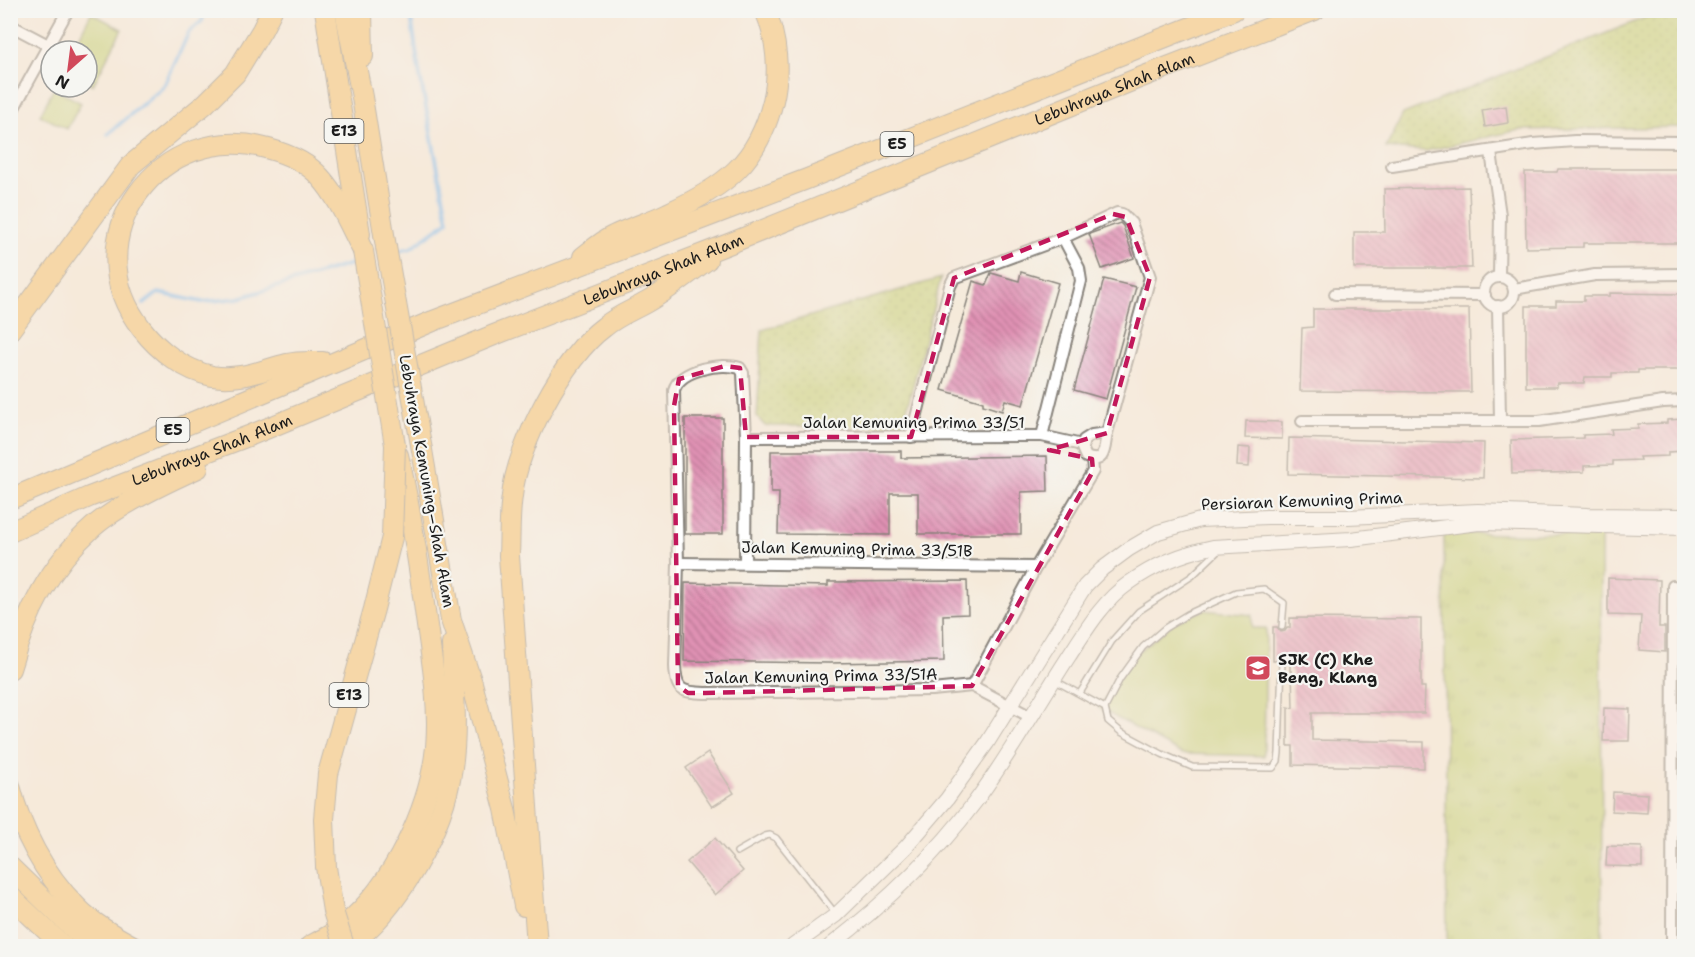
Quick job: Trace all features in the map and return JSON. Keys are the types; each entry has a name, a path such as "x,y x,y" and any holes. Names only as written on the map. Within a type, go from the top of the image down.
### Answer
{"highway":[{"path":"10,330 131,165 205,104 235,74 272,10"},
{"name":"Lebuhraya Kemuning–Shah Alam","path":"325,10 395,445 392,537 328,774 324,819 326,867 333,911 346,946"},
{"name":"Lebuhraya Kemuning–Shah Alam","path":"345,10 422,450 436,546 451,620 472,683 505,809 535,946"},
{"path":"362,10 362,97"},
{"path":"558,274 612,236 668,213 717,188 739,170 754,149 768,122 777,86 775,48 770,21 765,10"},
{"name":"Lebuhraya Shah Alam","path":"10,499 433,321 840,166 1234,10"},
{"name":"Lebuhraya Shah Alam","path":"10,532 88,497 251,435 494,335 732,243 1134,80 1315,10"},
{"path":"335,361 289,363 249,375 225,378 210,375 177,361 154,344 130,315 120,290 117,267 118,236 125,215 142,186 160,170 179,156 199,148 229,143 258,146 283,153 306,165 319,176 336,199 363,251"},
{"path":"535,946 509,556 512,497 524,448 542,409 563,374 602,328 624,313 649,301 732,243"},
{"path":"10,669 33,603 59,563 94,525 165,483 204,466 251,435"},
{"path":"310,946 345,924 384,880 411,834 431,778 436,747 434,677 407,498 395,445"},
{"path":"346,946 379,917 402,889 425,850 441,815 450,777 455,722 451,620"},
{"path":"10,786 24,828 47,870 77,907 111,934 133,946"},
{"path":"10,867 72,927 97,946"},
{"path":"10,896 63,946"}],"street":[{"path":"51,39 68,10"},
{"path":"10,25 39,40"},
{"path":"10,115 39,62"},
{"path":"1392,166 1533,144 1575,141 1684,142"},
{"path":"1491,152 1500,214 1499,277"},
{"path":"911,437 952,281 958,275 1063,237 1110,215 1122,214 1131,223 1150,277 1107,433 1104,452 1097,459 1084,454 1082,445 1088,437 1107,433"},
{"path":"1042,436 1081,281 1079,268 1063,237"},
{"path":"1514,289 1595,275 1684,274"},
{"path":"1499,277 1510,282 1514,289 1510,302 1498,306 1490,303 1485,295 1487,282 1499,277"},
{"path":"1335,294 1485,295"},
{"path":"1498,306 1500,420"},
{"path":"678,563 674,405 676,383 684,375 725,366 740,368 743,373 746,437 745,563"},
{"path":"1302,422 1539,421 1663,402 1684,401"},
{"name":"Jalan Kemuning Prima 33/51","path":"746,437 1042,436 1082,445"},
{"path":"1031,717 972,686 1036,567 1093,471 1092,459"},
{"name":"Persiaran Kemuning Prima","path":"793,946 836,915 906,848 941,807 987,743 1085,585 1129,549 1158,532 1200,520 1267,517 1373,516 1478,511 1684,516"},
{"path":"1373,516 1374,536"},
{"path":"830,946 870,915 926,861 974,803 1006,758 1101,609 1128,583 1160,565 1195,551 1223,546 1374,536 1479,523 1684,528"},
{"name":"Jalan Kemuning Prima 33/51B","path":"678,563 1036,567"},
{"name":"Jalan Kemuning Prima 33/51A","path":"678,563 675,680 682,690 688,693 932,690 972,686"},
{"path":"1672,586 1672,946"}],"lane":[{"path":"1080,693 1112,641 1139,611 1192,576 1223,546"},
{"path":"1282,627 1284,603 1264,589 1236,592 1188,614 1165,628 1143,647 1120,679 1105,708 1108,721 1121,732 1192,767 1273,768 1278,761 1279,753 1282,661"},
{"path":"1054,680 1105,708"},
{"path":"737,852 770,835 780,843 836,915"}],"highlighted area":[{"path":"1113,214 1126,217 1150,277 1107,433 1049,450 1092,459 1093,471 972,686 688,693 678,686 674,406 679,379 725,366 740,368 746,437 911,437 954,278"}],"green space":[{"path":"1662,11 1684,11 1684,127 1519,130 1426,151 1386,148 1403,114"},
{"path":"91,13 122,29 99,73 99,39 78,39"},
{"path":"48,99 74,99 81,103 67,129 40,115"},
{"path":"941,278 903,424 894,427 765,426 757,417 762,330"},
{"path":"1444,533 1601,535 1602,946 1447,946"},
{"path":"1204,610 1252,615 1252,628 1266,628 1264,756 1182,754 1099,708 1134,655 1175,622"}],"building":[{"path":"1506,106 1508,123 1485,127 1482,110"},
{"path":"1558,169 1684,169 1684,243 1583,243 1583,247 1526,248 1525,172 1557,172"},
{"path":"1469,187 1472,268 1354,268 1354,232 1385,232 1384,189"},
{"path":"1120,223 1134,258 1102,269 1089,234"},
{"path":"1021,272 1058,283 1023,405 1005,400 1002,411 983,405 983,402 942,390 973,281 986,285 991,273 1019,281"},
{"path":"1104,279 1136,287 1106,399 1074,390"},
{"path":"1610,293 1684,294 1684,370 1638,370 1638,373 1612,373 1612,377 1585,377 1584,383 1557,383 1557,387 1526,387 1526,306 1556,306 1556,301 1584,301 1584,296 1610,296"},
{"path":"1313,309 1469,309 1471,392 1300,391 1302,328 1313,327"},
{"path":"685,418 723,418 723,534 685,534"},
{"path":"1684,419 1684,451 1668,452 1668,456 1639,457 1640,460 1613,461 1613,465 1584,466 1584,472 1512,474 1511,440 1583,438 1583,435 1612,434 1611,429 1638,428 1638,424 1667,423 1667,420"},
{"path":"1246,421 1282,422 1282,439 1245,438"},
{"path":"1289,438 1484,443 1483,478 1288,474"},
{"path":"1238,447 1250,448 1249,467 1237,466"},
{"path":"771,451 901,451 901,458 1047,456 1048,491 1021,492 1021,534 918,534 918,493 890,493 890,535 778,534 779,493 771,493"},
{"path":"1608,578 1660,580 1659,627 1665,627 1665,652 1639,650 1641,616 1608,615"},
{"path":"967,581 968,614 943,615 944,661 829,663 684,661 685,583 828,586 828,582"},
{"path":"1290,618 1421,619 1421,687 1425,687 1424,713 1312,713 1312,740 1424,742 1424,768 1293,765 1293,746 1288,746 1288,707 1293,708 1292,671 1290,671 1290,661 1284,657 1273,661 1273,627 1277,627 1281,632 1285,631 1290,628"},
{"path":"1604,708 1630,709 1629,741 1603,741"},
{"path":"708,753 734,793 712,807 686,768"},
{"path":"1613,792 1648,794 1647,813 1612,811"},
{"path":"715,838 743,871 715,895 687,862"},
{"path":"1607,846 1642,847 1642,867 1606,866"}],"waterway":[{"path":"108,134 164,86 189,32 202,21 205,10"},
{"path":"394,252 411,248 448,221 419,71 410,10"},
{"path":"144,304 158,293 202,302 239,298 358,262"}],"place":[{"name":"SJK (C) Khe Beng, Klang","path":"1258,668"}]}
